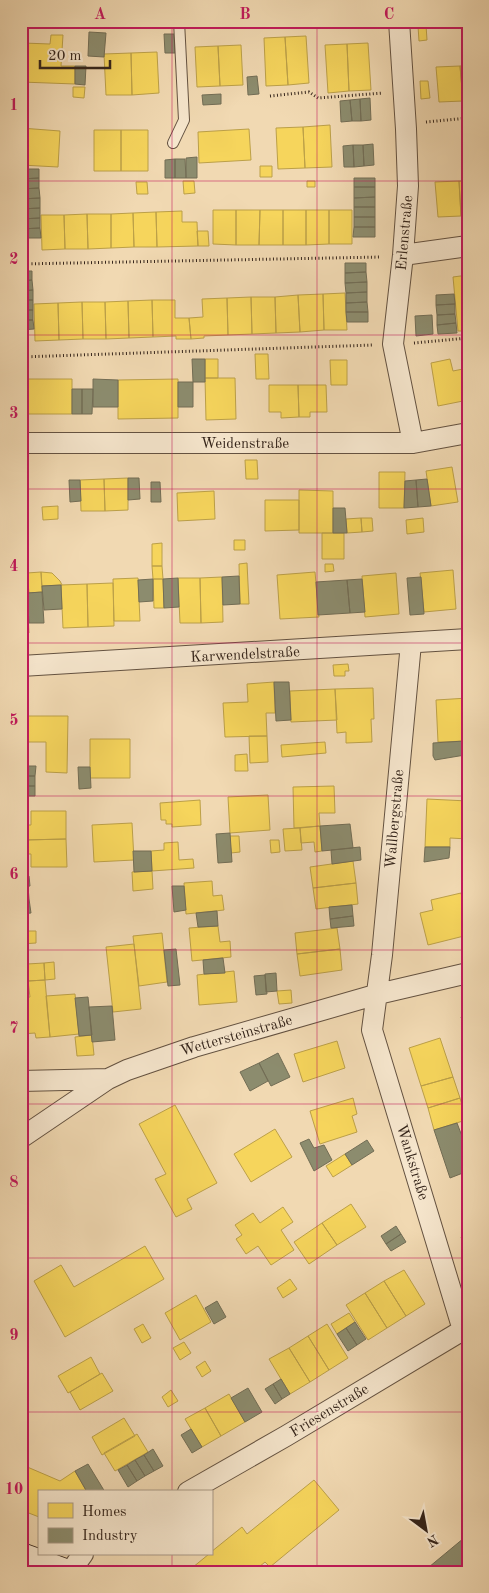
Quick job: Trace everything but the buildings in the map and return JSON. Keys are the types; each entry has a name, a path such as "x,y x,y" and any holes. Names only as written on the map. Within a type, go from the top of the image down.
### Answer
{"street":[{"name":"Erlenstraße","path":"399,21 408,186 403,255 393,344 413,443"},
{"path":"403,255 468,246"},
{"name":"Weidenstraße","path":"21,444 413,443 468,434"},
{"name":"Karwendelstraße","path":"21,666 468,640"},
{"name":"Wallbergstraße","path":"378,994 411,643"},
{"name":"Wettersteinstraße","path":"21,1138 108,1079 127,1070 194,1047 378,994 468,973"},
{"name":"Wankstraße","path":"378,994 372,1030 466,1328"},
{"path":"21,1081 108,1079"},
{"name":"Friesenstraße","path":"192,1490 293,1432 466,1328"},
{"path":"70,1572 82,1556"}],"lane":[{"path":"174,142 184,120 179,21"}],"path":[{"path":"270,96 309,92 318,98 404,92"},
{"path":"406,124 468,118"},
{"path":"21,264 403,255"},
{"path":"21,357 393,344 468,338"}]}
